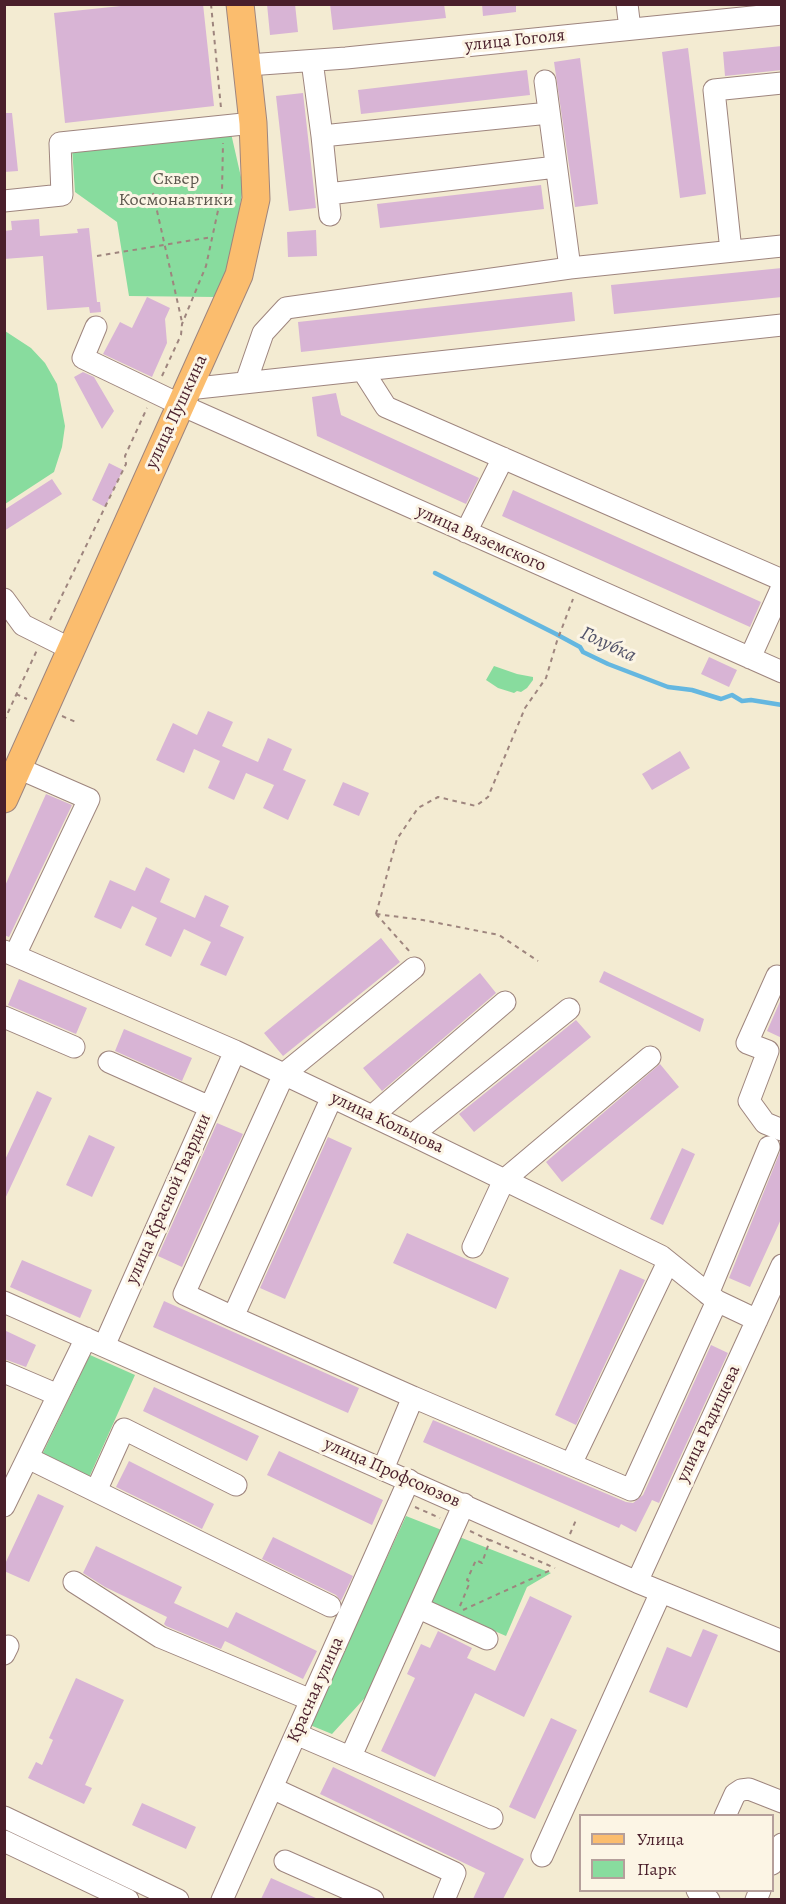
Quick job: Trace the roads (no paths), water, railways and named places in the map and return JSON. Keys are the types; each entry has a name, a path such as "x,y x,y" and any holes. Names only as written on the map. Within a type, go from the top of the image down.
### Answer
{"main road":[{"name":"улица Пушкина","path":"4,799 16,752 71,649 239,276 256,199 253,123 240,4"}],"street":[{"path":"627,4 630,29"},
{"name":"улица Гоголя","path":"248,65 346,58 782,14"},
{"path":"312,61 330,215"},
{"path":"545,81 570,268"},
{"path":"731,251 714,90 782,82"},
{"path":"322,136 549,113"},
{"path":"4,201 62,195 60,143 223,128 253,123"},
{"path":"328,194 556,167"},
{"path":"246,382 263,333 286,308 570,268 782,246"},
{"path":"184,397 246,382 782,325"},
{"name":"улица Вяземского","path":"96,327 83,358 154,392 184,397 466,532 782,672"},
{"path":"363,370 386,407 782,580"},
{"path":"466,532 503,458"},
{"path":"750,658 782,587"},
{"path":"4,599 24,625 71,649"},
{"path":"10,953 89,799 16,752"},
{"name":"улица Кольцова","path":"10,953 284,1074 660,1256 713,1297 757,1320"},
{"path":"414,962 284,1074 184,1294 413,1397 631,1490 713,1297 769,1147"},
{"path":"782,978 777,976 747,1043 768,1051 749,1101 765,1123 782,1130"},
{"path":"372,1116 505,1002"},
{"path":"412,1135 568,1009"},
{"path":"4,1017 74,1047"},
{"name":"улица Красной Гвардии","path":"4,1506 58,1395 94,1342 235,1052"},
{"path":"473,1247 504,1180 650,1057"},
{"path":"109,1062 210,1107"},
{"path":"233,1317 332,1097"},
{"path":"571,1464 668,1262"},
{"name":"улица Радищева","path":"637,1582 757,1320 775,1296 782,1265"},
{"name":"улица Профсоюзов","path":"4,1302 464,1504 559,1558 637,1582 782,1641"},
{"path":"4,1372 58,1395"},
{"path":"383,1469 413,1397"},
{"path":"96,1491 124,1429 236,1485"},
{"path":"28,1458 330,1606"},
{"name":"Красная улица","path":"222,1899 409,1480"},
{"path":"351,1756 464,1504"},
{"path":"74,1582 160,1637 311,1700"},
{"path":"542,1856 661,1592"},
{"path":"419,1608 488,1639"},
{"path":"296,1734 492,1818"},
{"path":"272,1788 454,1873 444,1899"},
{"path":"725,1814 735,1794 741,1790 748,1789 782,1802"},
{"path":"4,1817 178,1899"},
{"path":"4,1841 89,1891 128,1899"},
{"path":"774,1860 782,1845"},
{"path":"285,1861 373,1899"},
{"path":"89,1891 103,1863"}],"waterway":[{"name":"Голубка","path":"435,573 556,634 580,647 583,652 668,687 692,690 721,699 732,695 742,701 751,700 782,705"}],"park label":[{"name":"Сквер Космонавтики","path":"176,190"}]}
